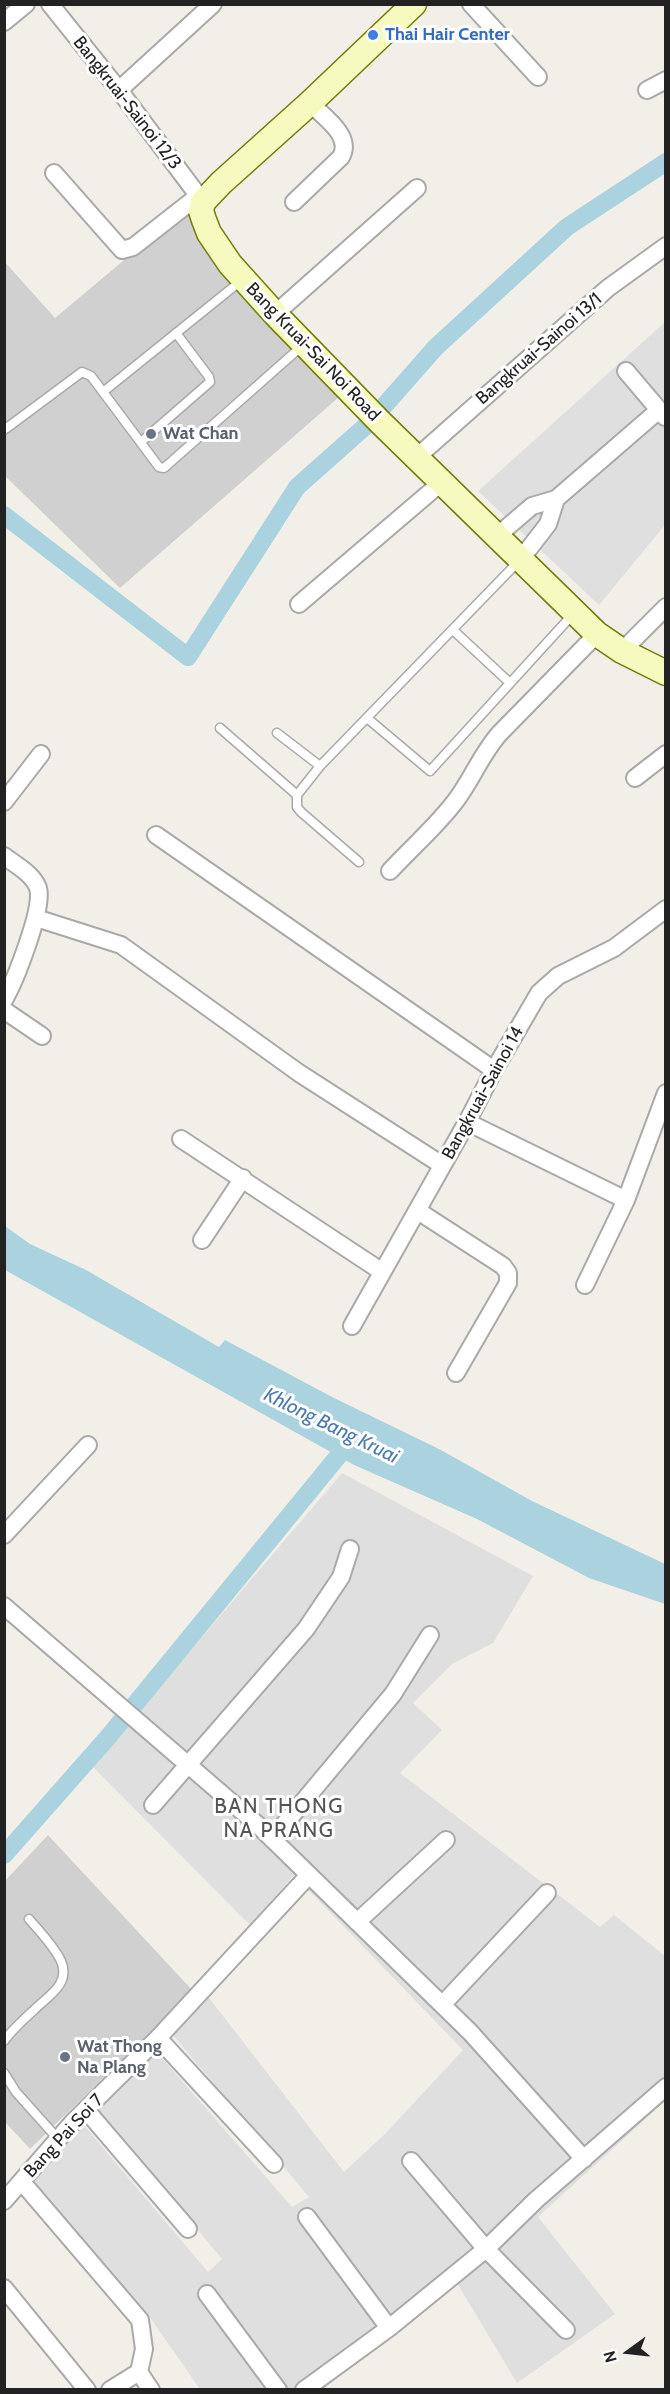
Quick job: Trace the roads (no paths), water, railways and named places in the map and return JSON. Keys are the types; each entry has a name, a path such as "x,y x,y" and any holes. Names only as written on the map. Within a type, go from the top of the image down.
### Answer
{"main road":[{"path":"200,199 310,103 414,4"},
{"name":"Bang Kruai-Sai Noi Road","path":"200,199 201,211 209,233 243,280 361,403 597,634 622,651 666,673"}],"street":[{"path":"4,22 26,4"},
{"name":"Bangkruai-Sainoi 12/3","path":"50,4 119,90 200,199"},
{"path":"119,90 213,4"},
{"path":"471,4 538,77"},
{"path":"647,90 666,80"},
{"path":"294,202 341,157 345,150 342,137 310,103"},
{"path":"54,173 122,250 133,247 200,199"},
{"path":"275,314 417,188"},
{"name":"Bangkruai-Sainoi 13/1","path":"417,457 608,288 666,246"},
{"path":"497,536 532,506 556,499 662,414 626,371"},
{"path":"299,604 442,482"},
{"path":"521,559 548,524 556,499"},
{"path":"622,651 666,607"},
{"path":"390,871 454,802 467,785 485,750 597,634"},
{"path":"4,802 41,754"},
{"path":"635,778 666,754"},
{"path":"156,835 494,1070"},
{"path":"4,856 30,876 37,886 39,895 36,918 4,1000"},
{"name":"Bangkruai-Sainoi 14","path":"352,1326 381,1271 418,1211 494,1070 547,984 568,969 614,948 666,909"},
{"path":"36,918 121,945 299,1073 442,1165"},
{"path":"4,1010 42,1036"},
{"path":"585,1285 626,1200 666,1093"},
{"path":"467,1122 626,1200"},
{"path":"181,1139 381,1271"},
{"path":"202,1240 243,1178"},
{"path":"418,1211 503,1266 508,1273 508,1284 456,1373"},
{"path":"4,1535 88,1445"},
{"path":"153,1805 306,1629 341,1577 350,1549"},
{"path":"4,1606 272,1839 470,2032 584,2158"},
{"path":"272,1839 393,1694 430,1635"},
{"path":"357,1922 446,1840"},
{"name":"Bang Pai Soi 7","path":"4,2201 86,2110 214,1980 309,1875"},
{"path":"442,2005 547,1893"},
{"path":"154,2042 274,2164"},
{"path":"304,2390 389,2328 486,2250 536,2200 666,2087"},
{"path":"86,2110 188,2229"},
{"path":"411,2161 486,2250 566,2330"},
{"path":"22,2182 141,2320 144,2349 139,2372 110,2390"},
{"path":"307,2217 389,2328"},
{"path":"4,2288 87,2390"},
{"path":"207,2294 278,2390"},
{"path":"139,2372 151,2390"}],"lane":[{"path":"103,392 243,280"},
{"path":"141,442 210,381 176,333"},
{"path":"4,430 82,372 91,376 159,467 167,466 305,344"},
{"path":"359,862 301,812 297,807 297,795 320,766 521,559"},
{"path":"367,718 430,771 574,612"},
{"path":"453,630 510,683"},
{"path":"220,728 297,795"},
{"path":"277,733 320,766"},
{"path":"4,2041 62,1983 64,1973 60,1960 29,1919"},
{"path":"4,2073 16,2092 59,2140"}],"water":[{"name":"Khlong Bang Kruai","path":"5,1226 30,1244 86,1270 219,1347 225,1340 334,1398 439,1449 532,1501 665,1564 665,1604 589,1578 477,1519 354,1465 5,1270"}],"waterway":[{"path":"4,515 188,657 297,487 369,423 436,347 567,227 666,162"},
{"name":"Khlong Bang Kruai","path":"4,1855 109,1736 353,1438"}],"place":[{"name":"Thai Hair Center","path":"373,35"},
{"name":"Wat Chan","path":"151,434"},
{"name":"Wat Thong Na Plang","path":"65,2057"}],"district":[{"name":"BAN THONG NA PRANG","path":"279,1819"}]}
